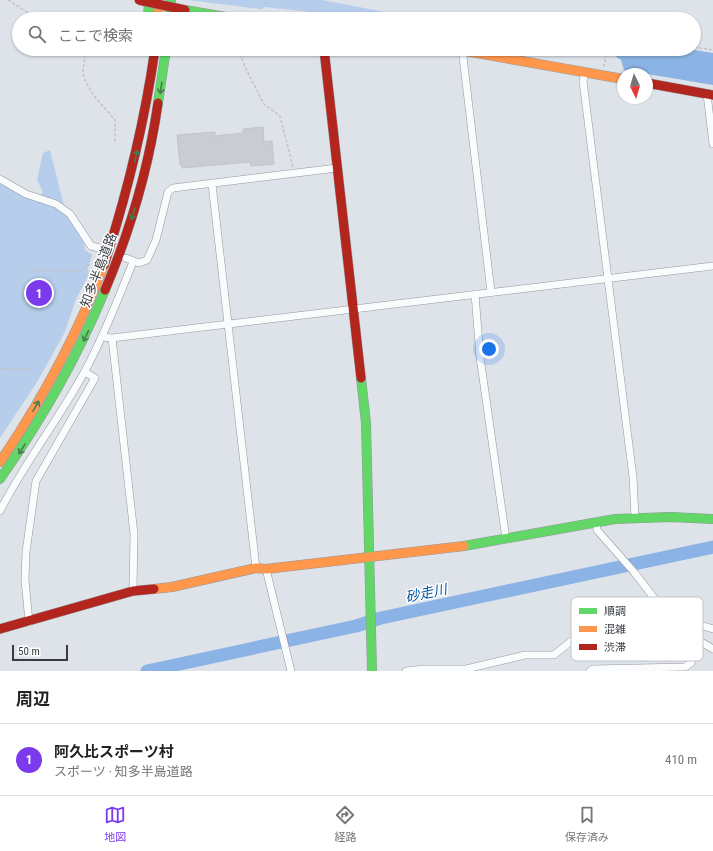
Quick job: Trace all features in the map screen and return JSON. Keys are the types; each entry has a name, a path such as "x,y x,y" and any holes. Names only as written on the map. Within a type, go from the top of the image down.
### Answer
{"main road":[{"path":"138,0 197,12"},
{"path":"148,12 149,0"},
{"path":"158,12 159,0"},
{"path":"169,12 170,0"},
{"path":"139,141 138,125 145,56"},
{"name":"知多半島道路","path":"0,462 35,408 81,319 116,230 126,198 139,141 154,56"},
{"name":"知多半島道路","path":"0,479 46,411 71,367 92,322 112,273 137,201 159,102 165,56"},
{"path":"325,56 366,423 372,671"},
{"path":"493,56 617,78"},
{"path":"653,84 710,94"},
{"path":"0,628 29,622 133,591 172,587 256,568 370,558 453,548 596,522 635,518 713,519"}],"street":[{"path":"463,56 491,292"},
{"path":"585,72 583,81 633,477 635,518"},
{"path":"710,94 713,144"},
{"path":"0,511 12,486 85,372 102,337 130,260 143,262 150,254 168,192 173,188 337,168"},
{"path":"0,178 26,194 56,204 70,214 91,246 103,249"},
{"path":"212,184 256,568"},
{"path":"102,337 112,338 713,266"},
{"path":"475,294 480,357 506,539"},
{"path":"112,338 134,534 133,591"},
{"path":"29,622 25,580 26,552 36,481 95,378 85,372"},
{"path":"596,522 597,530 634,572 652,597"},
{"path":"266,568 291,671"},
{"path":"703,626 713,629"},
{"path":"406,671 424,669 466,669 525,655 554,655 571,640"},
{"path":"703,644 713,649"},
{"path":"590,671 593,669 685,667 692,661"}],"path":[{"path":"8,0 27,12"},
{"path":"701,48 713,50"},
{"path":"85,56 84,77 95,97 115,120 115,143"},
{"path":"241,56 264,104 280,116 295,174"},
{"path":"602,75 606,56"},
{"path":"29,270 81,270 89,265 91,246"},
{"path":"0,369 31,369"}],"shaded area":[{"path":"188,0 322,0 385,12 310,12 265,7 261,9"},
{"path":"50,150 65,210 73,221 84,243 85,250 92,255 88,267 89,275 76,299 65,332 37,382 0,438 0,181 38,198 43,192 37,180 43,153"}],"water":[{"path":"701,51 713,53 713,85 653,75 653,68 623,68 621,60 615,56 701,56"}],"building":[{"path":"263,127 264,142 272,141 274,164 251,166 250,162 182,168 182,164 180,165 177,135 215,132 215,136 243,133 243,129"}],"waterway":[{"name":"砂走川","path":"147,671 356,626 381,618 713,547"}],"traffic: fast":[{"path":"148,12 149,0"},
{"path":"170,12 171,0"},
{"path":"185,10 197,12"},
{"path":"158,103 165,56"},
{"path":"0,479 58,388 94,316 105,290"},
{"path":"361,378 366,423 372,671"},
{"path":"464,546 615,519 670,517 713,519"}],"traffic: slow":[{"path":"158,12 159,0"},
{"path":"493,56 617,78"},
{"path":"0,462 30,415 58,366 94,291 104,265"},
{"path":"154,589 172,587 256,568 266,569 464,546"}],"traffic: jam":[{"path":"139,0 185,10"},
{"path":"104,265 121,211 134,158 146,105 154,56"},
{"path":"325,56 361,378"},
{"path":"653,84 713,95"},
{"path":"105,290 123,245 138,198 158,103"},
{"path":"0,629 133,591 154,589"}],"place":[{"name":"阿久比スポーツ村","path":"39,293"}]}
